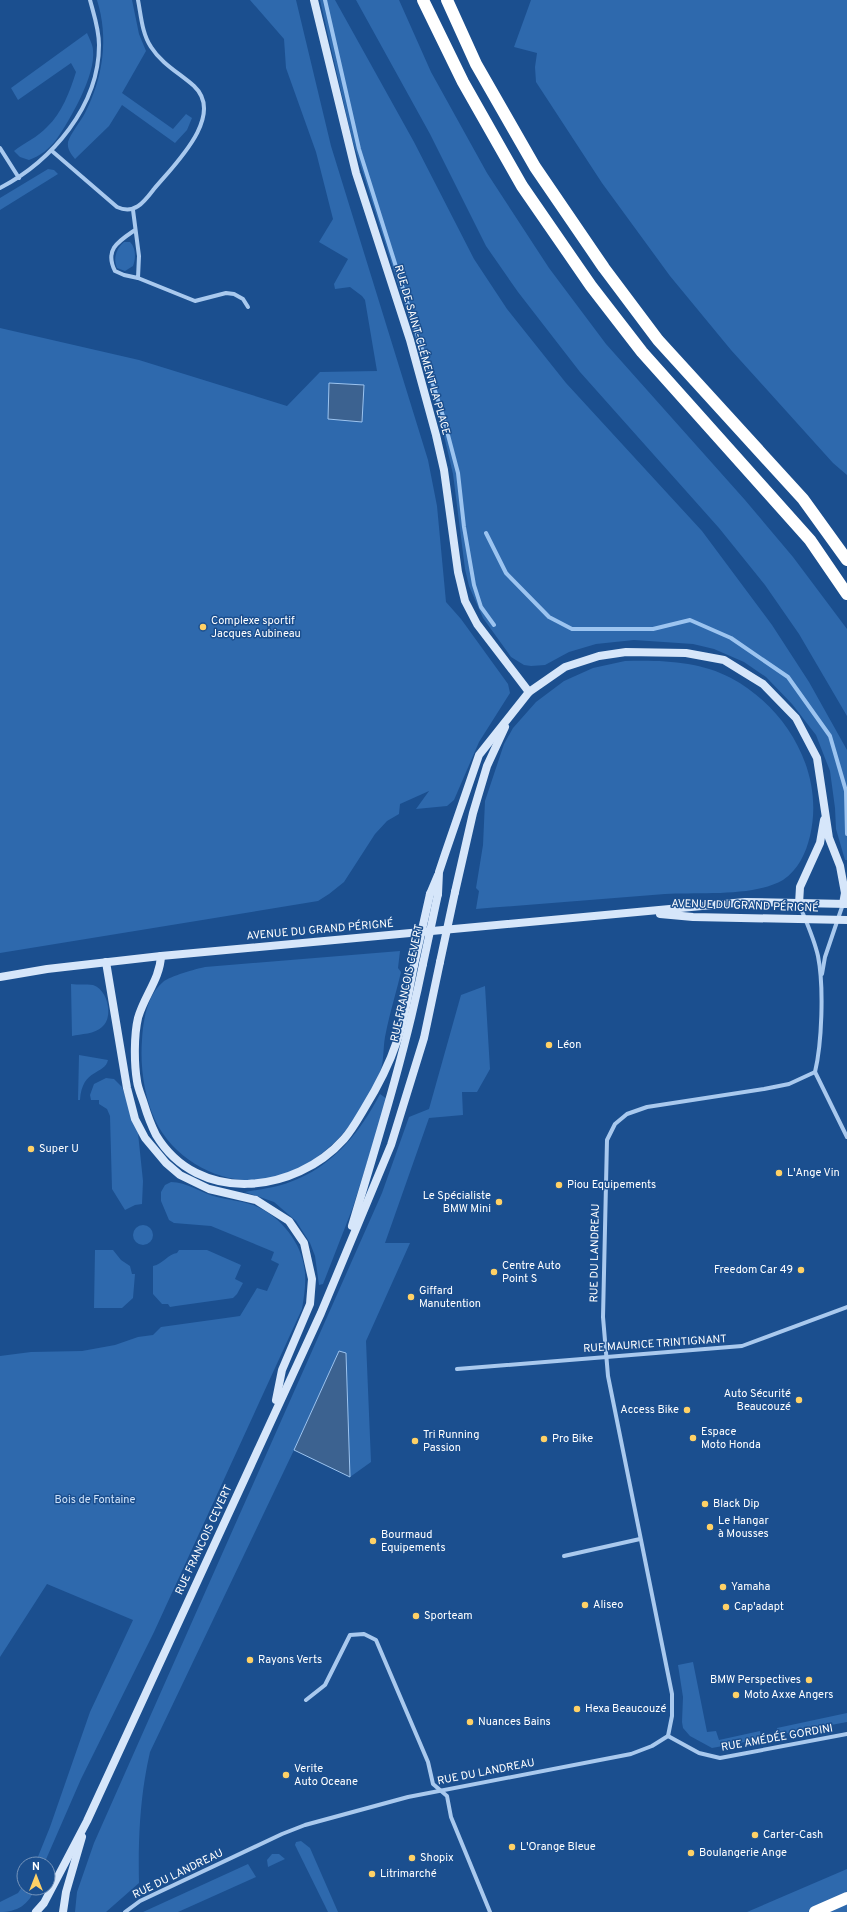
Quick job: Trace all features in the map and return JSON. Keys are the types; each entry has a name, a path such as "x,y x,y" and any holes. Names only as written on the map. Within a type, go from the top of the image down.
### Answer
{"highway":[{"path":"423,0 463,82 522,186 591,286 642,352 810,540 847,594"},
{"path":"447,0 476,64 535,167 604,268 658,340 803,499 847,560"},
{"path":"815,1912 847,1898"}],"street":[{"path":"0,188 18,178 52,152 77,115 90,88 95,71 98,37 90,0"},
{"path":"52,152 117,207 133,210 144,202 196,137 204,113 202,97 198,91 159,58 150,46 144,30 138,0"},
{"name":"RUE DE SAINT-CLÉMENT LA PLACE","path":"314,0 356,172 410,340 434,427 444,470 456,558 465,601 476,624 529,692"},
{"path":"0,148 18,178"},
{"path":"133,210 134,230 140,256 138,278"},
{"path":"134,230 116,244 113,249 112,260 115,271 124,275 138,278 195,301 226,294 234,294 243,299 248,306"},
{"name":"RUE FRANCOIS CEVERT","path":"340,1267 390,1102 412,1018 419,964 434,894 457,814 479,755 529,692 565,667 599,656 626,652 686,653 724,660 763,684 796,718 817,758 829,838 840,866 845,893 845,904"},
{"name":"RUE FRANCOIS CEVERT","path":"36,1912 44,1903 87,1821 340,1267 391,1145 424,1038 469,826 487,766 511,713"},
{"name":"RUE FRANCOIS CEVERT","path":"800,904 800,887 820,843 826,812"},
{"name":"AVENUE DU GRAND PÉRIGNÉ","path":"0,977 161,956 745,902 845,904"},
{"path":"800,904 818,956 821,979"},
{"path":"845,904 843,919 825,957 821,979 819,1052 815,1072 847,1137"},
{"name":"AVENUE DU GRAND PÉRIGNÉ","path":"643,912 693,917 843,919"},
{"path":"161,956 161,966 138,1017 136,1035 137,1081 148,1116 156,1134 168,1151 187,1166 209,1178 233,1183 259,1184 293,1175 317,1162 344,1138 375,1092 389,1063 398,1040 419,964"},
{"path":"106,962 127,1088 135,1119 145,1138 166,1163 180,1175 209,1189 256,1200 289,1221 304,1243 312,1279 310,1304 282,1370 274,1413"},
{"name":"RUE DU LANDREAU","path":"125,1912 140,1901 299,1827 440,1790 631,1754 652,1746 668,1736 672,1716 672,1694 611,1397 606,1357 602,1317 607,1140 615,1124 627,1114 647,1107 749,1092 789,1084 815,1072"},
{"name":"RUE MAURICE TRINTIGNANT","path":"457,1369 742,1346 847,1307"},
{"path":"564,1556 640,1539"},
{"path":"306,1700 325,1685 350,1635 364,1634 376,1640 428,1762 433,1784 447,1796 450,1817 490,1912"},
{"name":"RUE AMÉDÉE GORDINI","path":"668,1736 699,1753 720,1758 847,1734"},
{"name":"RUE FRANCOIS CEVERT","path":"63,1912 66,1892 87,1821"}],"green space":[{"path":"97,0 132,0 139,34 146,51 122,93 173,129 186,114 192,118 187,130 175,143 122,105 109,126 75,159 70,151 68,147 69,139 91,100 100,72 103,29"},
{"name":"Complexe sportif Jacques Aubineau","path":"250,0 296,0 331,146 428,460 437,506 446,602 461,619 508,684 510,693 479,742 454,800 447,806 416,809 429,791 400,804 399,814 387,821 375,834 344,882 318,901 0,953 0,328 139,360 287,406 320,372 377,371 365,300 350,287 335,289 334,284 348,259 319,242 333,219 316,152 286,68 284,39"},
{"path":"320,0 335,0 414,142 474,259 507,309 566,383 702,531 772,625 809,682 847,750 847,860 845,860 836,829 830,771 816,735 792,704 766,677 744,662 714,649 693,644 634,640 596,644 569,652 545,665 524,665 511,657 483,618 469,586 465,569 453,474 438,410 352,139"},
{"path":"356,0 399,0 431,72 487,173 549,268 606,344 745,500 793,557 847,629 847,716 799,634 765,585 719,528 580,372 518,292 486,246 430,134"},
{"path":"531,0 847,0 847,475 833,463 731,350 670,276 602,183 536,82 535,67 537,53 514,47"},
{"path":"87,33 93,48 93,60 86,84 75,109 56,140 47,149 29,160 20,157 14,151 43,131 57,115 65,101 76,72 71,63 18,100 11,88"},
{"path":"48,169 54,170 58,174 0,210 0,198"},
{"path":"124,242 130,242 132,244 135,253 133,266 125,271 117,268 115,261 117,250"},
{"path":"625,661 666,661 693,665 719,672 751,691 769,706 785,725 797,745 806,766 812,789 813,812 810,836 801,861 783,880 757,889 726,893 665,894 476,909 479,891 476,888 483,845 485,801 504,744 513,728 536,702 564,681 593,668"},
{"path":"400,951 398,968 401,972 384,1041 380,1072 366,1102 346,1130 322,1154 308,1163 277,1177 259,1180 241,1180 206,1170 190,1161 164,1136 151,1111 142,1070 143,1025 153,994 163,982 177,975 205,967"},
{"path":"71,984 93,985 102,992 108,1004 108,1017 106,1023 102,1027 92,1032 72,1036"},
{"path":"485,986 490,1069 477,1092 462,1092 463,1115 429,1118 385,1243 410,1243 366,1341 371,1462 350,1477 346,1353 339,1351 294,1450 150,1752 140,1817 139,1883 106,1912 75,1912 77,1892 94,1843 382,1193 409,1117 429,1109 461,995"},
{"path":"79,1055 108,1060 103,1068 89,1077 85,1082 80,1100 78,1100"},
{"path":"106,1078 114,1079 122,1087 138,1133 143,1181 142,1204 135,1205 125,1210 112,1189 110,1116 107,1109 99,1104 99,1100 91,1100 90,1095 94,1084"},
{"path":"380,1094 387,1099 353,1207 323,1284 319,1285 315,1256 310,1243 296,1221 274,1202 245,1192 273,1187 305,1176 332,1158 354,1135"},
{"name":"Bois de Fontaine","path":"171,1182 177,1182 217,1197 244,1202 263,1210 281,1223 295,1241 303,1262 305,1282 302,1309 154,1632 81,1779 47,1856 38,1856 50,1827 90,1712 133,1620 47,1584 0,1657 0,1356 31,1352 82,1351 115,1345 138,1337 153,1335 161,1327 240,1316 257,1288 267,1291 279,1264 271,1260 274,1252 211,1226 174,1223 169,1220 161,1201 161,1192 165,1185"},
{"path":"139,1225 147,1225 153,1231 153,1239 147,1245 139,1245 133,1239 133,1231"},
{"path":"95,1250 113,1250 121,1260 130,1266 132,1274 135,1274 133,1298 122,1308 94,1308"},
{"path":"179,1250 207,1250 241,1265 235,1279 243,1283 237,1294 233,1298 170,1307 168,1304 162,1304 153,1294 153,1266 177,1253"},
{"path":"693,1662 707,1732 716,1731 719,1740 760,1731 761,1739 712,1748 690,1736 683,1728 683,1697 678,1665"},
{"path":"847,1713 847,1722 778,1735 777,1728"},
{"path":"301,1841 310,1848 338,1912 328,1912 295,1845 296,1842"},
{"path":"272,1854 279,1854 285,1859 268,1867 267,1860"},
{"path":"248,1864 256,1877 178,1912 143,1912"},
{"path":"847,1869 847,1912 747,1912"},
{"path":"16,1894 16,1896 31,1896 26,1903 12,1911 0,1912 0,1902"}],"shaded area":[{"path":"329,383 364,385 362,422 328,419"},
{"path":"339,1351 346,1353 350,1477 294,1450"}],"waterway":[{"path":"325,0 359,149 443,416 458,473 464,527 474,585 481,607 494,625"},
{"path":"486,533 506,573 549,617 572,629 653,629 690,620 731,638 788,677 830,736 846,791 847,834"}],"place":[{"name":"Complexe sportif Jacques Aubineau","path":"203,627"},
{"name":"Léon","path":"549,1045"},
{"name":"Super U","path":"31,1149"},
{"name":"L'Ange Vin","path":"779,1173"},
{"name":"Piou Equipements","path":"559,1185"},
{"name":"Le Spécialiste BMW Mini","path":"499,1202"},
{"name":"Freedom Car 49","path":"801,1270"},
{"name":"Centre Auto Point S","path":"494,1272"},
{"name":"Giffard Manutention","path":"411,1297"},
{"name":"Auto Sécurité Beaucouzé","path":"799,1400"},
{"name":"Access Bike","path":"687,1410"},
{"name":"Espace Moto Honda","path":"693,1438"},
{"name":"Pro Bike","path":"544,1439"},
{"name":"Tri Running Passion","path":"415,1441"},
{"name":"Black Dip","path":"705,1504"},
{"name":"Le Hangar à Mousses","path":"710,1527"},
{"name":"Bourmaud Equipements","path":"373,1541"},
{"name":"Yamaha","path":"723,1587"},
{"name":"Aliseo","path":"585,1605"},
{"name":"Cap'adapt","path":"726,1607"},
{"name":"Sporteam","path":"416,1616"},
{"name":"Rayons Verts","path":"250,1660"},
{"name":"BMW Perspectives","path":"809,1680"},
{"name":"Moto Axxe Angers","path":"736,1695"},
{"name":"Hexa Beaucouzé","path":"577,1709"},
{"name":"Nuances Bains","path":"470,1722"},
{"name":"Verite Auto Oceane","path":"286,1775"},
{"name":"Carter-Cash","path":"755,1835"},
{"name":"L'Orange Bleue","path":"512,1847"},
{"name":"Boulangerie Ange","path":"691,1853"},
{"name":"Shopix","path":"412,1858"},
{"name":"Litrimarché","path":"372,1874"}]}
